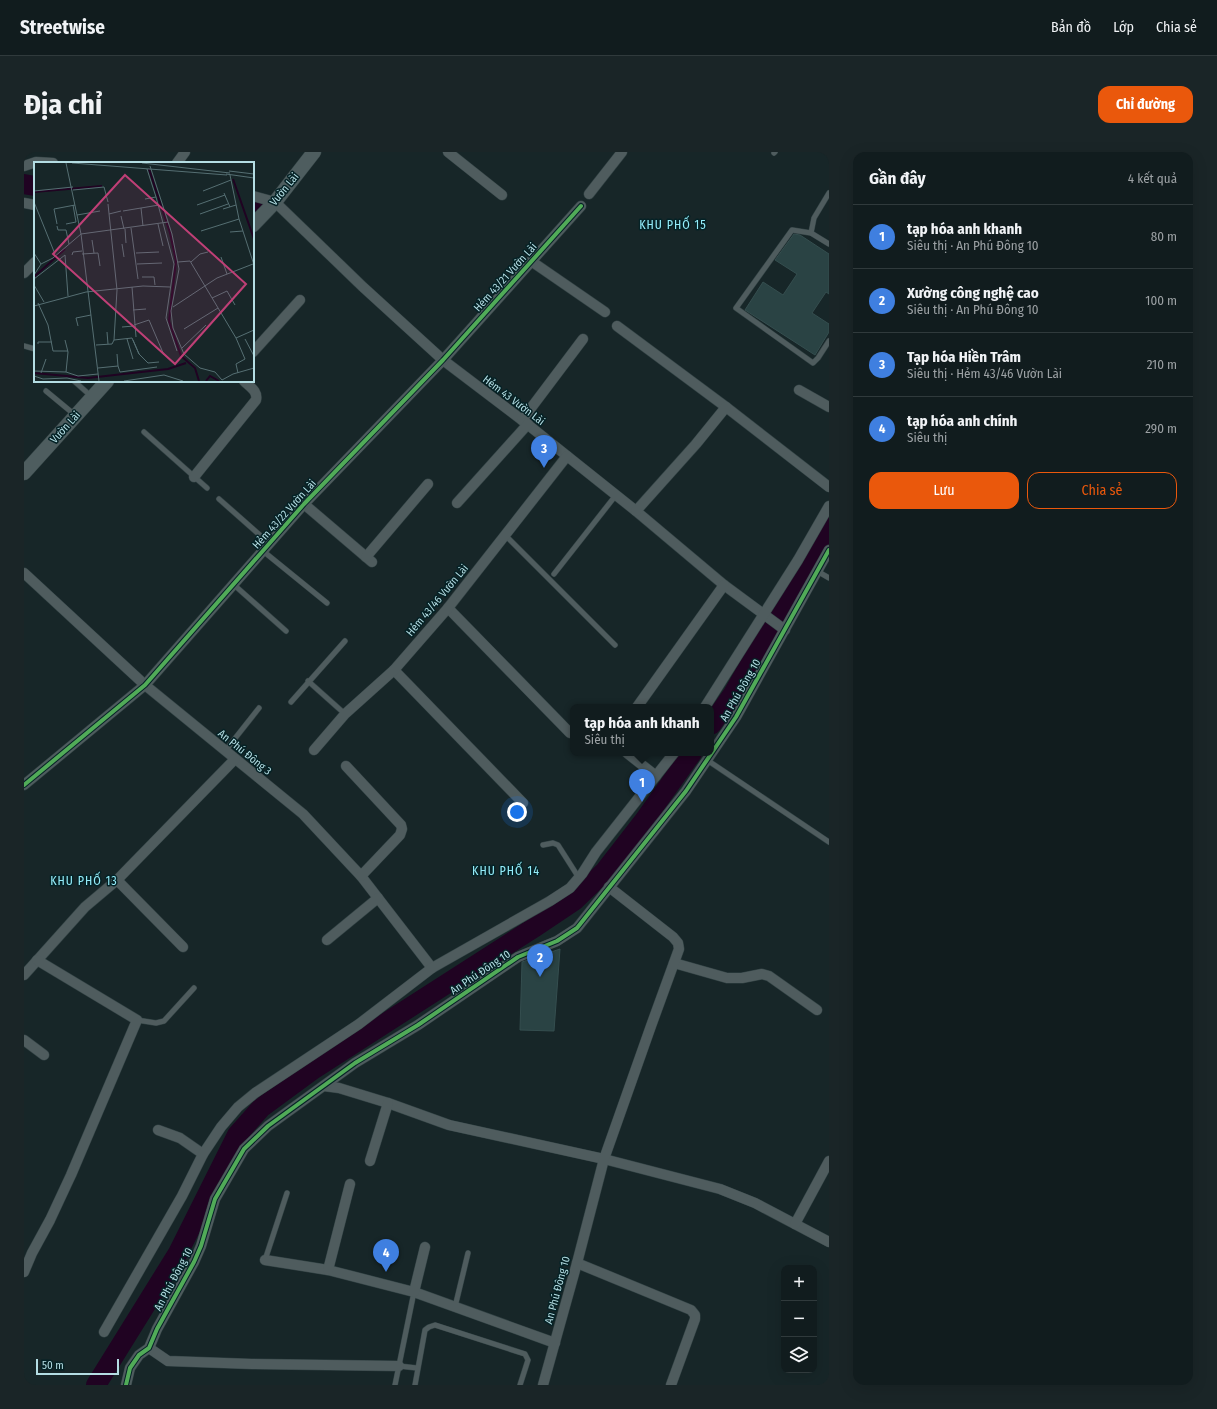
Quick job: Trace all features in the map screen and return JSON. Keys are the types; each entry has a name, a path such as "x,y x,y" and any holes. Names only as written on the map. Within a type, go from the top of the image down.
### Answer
{"main road":[{"name":"Vườn Lài","path":"254,224 276,202 314,152"},
{"name":"Vườn Lài","path":"24,473 105,382"}],"street":[{"path":"36,162 41,152"},
{"path":"178,162 185,152"},
{"path":"448,152 502,195"},
{"path":"589,194 622,152"},
{"path":"24,166 34,163"},
{"path":"254,196 276,202"},
{"name":"Hẻm 43 Vườn Lài","path":"276,202 363,287 443,360 525,422 636,511 724,585 784,629"},
{"path":"24,203 34,205"},
{"name":"Hẻm 43/21 Vườn Lài","path":"443,360 580,206"},
{"path":"531,261 605,312"},
{"path":"24,273 34,263"},
{"path":"254,351 300,300"},
{"path":"617,326 726,407 829,487"},
{"path":"457,503 525,422 583,338"},
{"name":"Hẻm 43/22 Vườn Lài","path":"24,785 145,685 304,504 443,360"},
{"path":"194,477 256,400 257,396 255,392 245,382"},
{"path":"799,390 829,407"},
{"path":"636,511 696,444 726,407"},
{"name":"Hẻm 43/46 Vườn Lài","path":"314,750 345,714 394,670 448,608 567,456"},
{"path":"304,504 369,559 428,484"},
{"path":"707,704 766,616 829,506"},
{"name":"An Phú Đông 10","path":"714,750 736,717 829,551"},
{"name":"An Phú Đông 3","path":"24,573 145,685 303,814 361,876 432,968"},
{"path":"639,704 724,585"},
{"path":"448,608 570,733"},
{"path":"394,670 523,803"},
{"path":"631,756 656,776"},
{"path":"104,1332 178,1203 203,1154 221,1127 238,1107 255,1093 359,1024 432,968 550,901 570,888 580,878 596,852 672,756"},
{"name":"An Phú Đông 10","path":"126,1385 130,1368 139,1355 149,1348 157,1329 194,1262 201,1246 216,1199 244,1149 268,1126 355,1063 418,1025 518,957 557,941 577,928 686,790 710,756"},
{"path":"24,1272 26,1261 50,1220 71,1175 137,1020 29,966 85,907 117,880 235,759"},
{"path":"346,766 401,825 402,829 400,835 361,876"},
{"path":"117,880 183,947"},
{"name":"An Phú Đông 10","path":"542,1385 577,1263 604,1159 679,949 678,943 673,937 610,887"},
{"path":"327,940 378,898"},
{"path":"674,963 727,978 742,978 762,974 769,976 817,1010"},
{"path":"24,1040 44,1055"},
{"path":"324,1086 340,1088 450,1125 604,1159 720,1189 755,1203 829,1242"},
{"path":"370,1161 388,1103"},
{"path":"158,1130 180,1138 203,1154"},
{"path":"795,1224 829,1161"},
{"path":"328,1270 350,1184"},
{"path":"414,1292 425,1248"},
{"path":"265,1260 328,1270 414,1292 555,1343"},
{"path":"577,1263 694,1312 695,1319 671,1385"},
{"path":"149,1348 168,1361 399,1366"}],"lane":[{"path":"811,233 814,218 829,193"},
{"path":"829,244 811,233 792,230 736,308 813,363 829,341"},
{"path":"24,346 34,349"},
{"path":"75,382 92,397"},
{"path":"46,391 76,415"},
{"path":"144,432 207,488"},
{"path":"554,574 616,495"},
{"path":"219,499 266,547 328,603"},
{"path":"505,535 615,646"},
{"path":"817,571 829,578"},
{"path":"233,584 286,631"},
{"path":"290,702 345,641"},
{"path":"308,681 345,714"},
{"path":"225,751 259,708"},
{"path":"707,760 829,842"},
{"path":"543,845 556,843 580,878"},
{"path":"137,1020 156,1023 164,1021 194,988"},
{"path":"265,1260 287,1193"},
{"path":"454,1307 468,1253"},
{"path":"395,1385 414,1292"},
{"path":"415,1385 425,1330 435,1325 525,1354 528,1360 520,1385"},
{"path":"399,1366 418,1368"}],"building":[{"path":"794,234 800,235 829,254 829,294 826,292 812,313 829,324 829,332 815,355 745,310 763,282 783,295 797,274 775,260"},
{"path":"560,949 554,1031 520,1030 522,962"}],"waterway":[{"path":"24,184 34,186"},
{"path":"714,721 733,694 829,526"},
{"path":"96,1385 178,1253 237,1135 261,1108 314,1069 574,901 605,871 643,822 690,756"}],"cycle path":[{"path":"24,785 145,685 304,504 443,360 581,206"},
{"path":"714,750 736,717 829,550"},
{"path":"126,1385 130,1368 139,1355 149,1348 157,1329 194,1262 201,1246 215,1199 244,1149 268,1126 355,1063 418,1025 518,957 557,941 577,928 686,791 710,756"}],"place":[{"name":"Tạp hóa Hiền Trâm","path":"544,468"},
{"name":"tạp hóa anh khanh","path":"642,802"},
{"name":"Xường công nghệ cao","path":"540,977"},
{"name":"tạp hóa anh chính","path":"386,1272"}],"district":[{"name":"KHU PHỐ 15","path":"673,225"},
{"name":"KHU PHỐ 14","path":"506,871"},
{"name":"KHU PHỐ 13","path":"84,881"}]}
